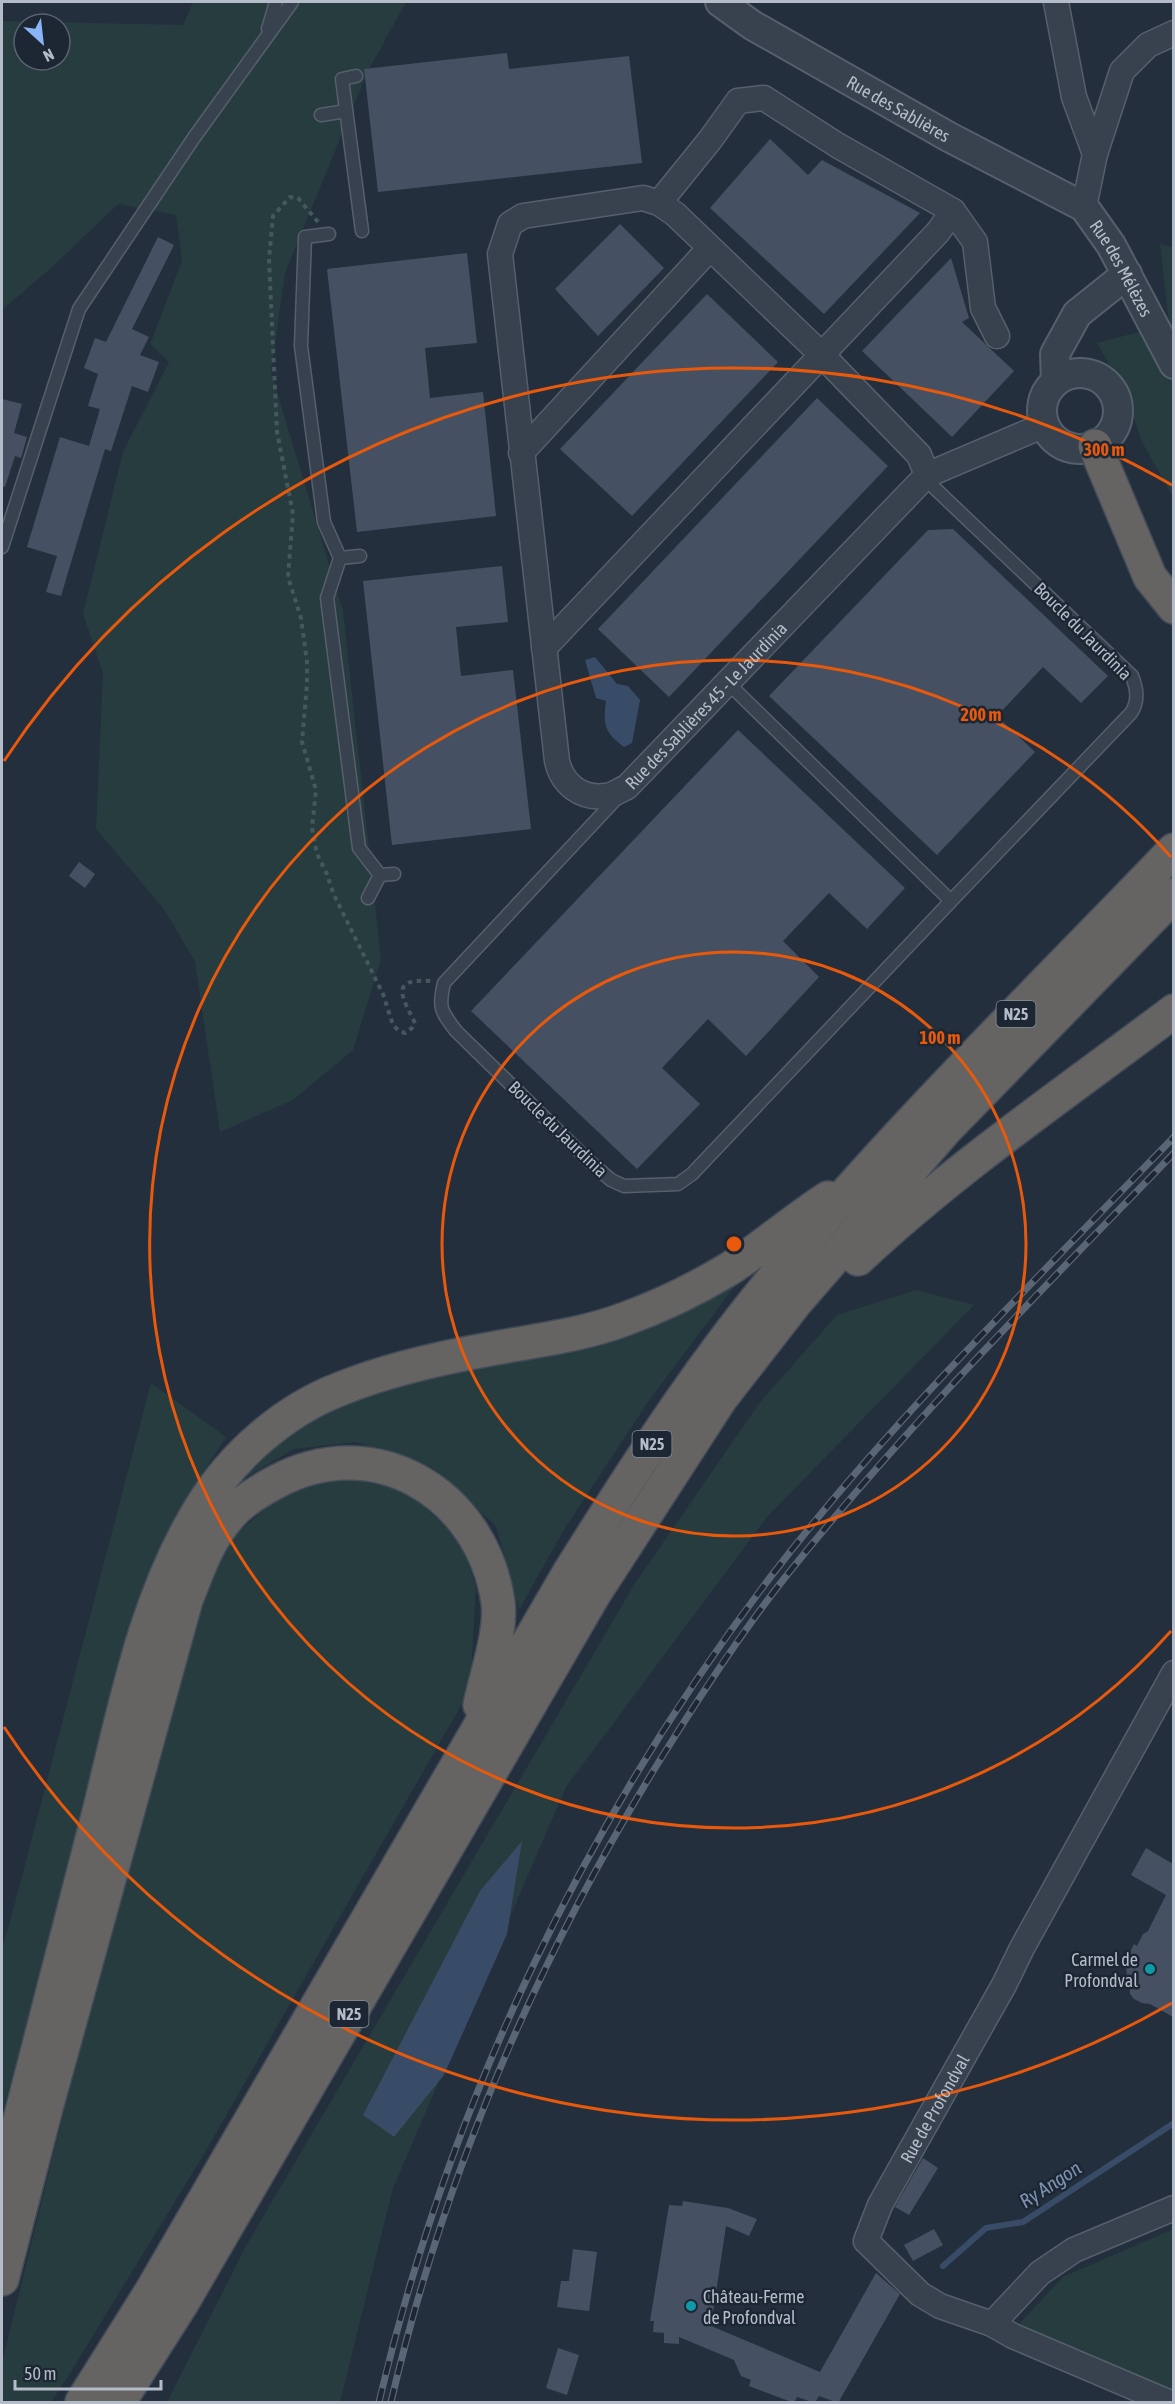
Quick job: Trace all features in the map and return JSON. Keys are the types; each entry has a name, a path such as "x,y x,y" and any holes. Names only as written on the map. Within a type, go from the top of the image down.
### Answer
{"highway":[{"path":"1095,446 1150,577 1173,607"},
{"name":"N25","path":"82,2403 151,2292 569,1573 628,1479 701,1372 768,1286 858,1179 1173,850"},
{"name":"N25","path":"119,2403 182,2303 594,1594 721,1398 795,1303 946,1129 1173,895"},
{"path":"795,1303 839,1276 886,1232 954,1177 1173,1011"},
{"path":"2,2191 130,1689 158,1597 173,1558 201,1506 241,1455 284,1419 346,1387 394,1369 567,1336 624,1320 679,1296 731,1268 799,1216 858,1179"},
{"path":"2,2279 46,2108 186,1600 205,1551 230,1514 260,1491 292,1473 324,1464 360,1463 388,1469 417,1481 448,1501 474,1532 490,1568 499,1605 495,1643 484,1683 476,1730"},
{"path":"142,2403 161,2367 182,2303"}],"street":[{"name":"Rue des Sablières","path":"720,2 752,25 949,137 1084,207"},
{"path":"1056,2 1074,97 1095,154"},
{"path":"1084,207 1095,154 1122,71 1148,45 1173,33"},
{"path":"926,476 919,455 821,354 675,214 659,203 738,101 764,98 837,145 953,211 975,242 983,308 997,336"},
{"name":"Rue des Sablières 45 - Le Jaurdinia","path":"659,203 643,198 523,216 510,224 500,254 521,453 560,773 572,788 588,796 607,796 627,787 926,476 1035,429 1046,427"},
{"name":"Rue des Mélèzes","path":"1084,207 1111,245 1173,364"},
{"path":"544,648 938,232 953,211"},
{"path":"521,453 710,248"},
{"path":"1056,381 1055,354 1077,314 1127,274"},
{"path":"1066,333 1072,353 1083,373"},
{"path":"1083,373 1096,376 1106,383 1114,393 1118,405 1118,417 1106,439 1095,446 1084,449 1061,444 1052,437 1046,427 1042,411 1046,394 1056,381 1069,374 1083,373"},
{"name":"Rue de Profondval","path":"1168,2403 1013,2336 992,2324 940,2306 920,2294 866,2241 886,2195 1004,1985 1022,1947 1173,1673"},
{"path":"992,2324 1040,2273 1074,2250 1173,2208"}],"lane":[{"path":"264,41 276,2"},
{"path":"2,547 80,309 193,139 292,2"},
{"path":"356,76 342,79 362,231"},
{"path":"321,115 346,111"},
{"path":"329,234 305,237 301,346 324,522 340,558 327,598 359,849 380,875"},
{"name":"Boucle du Jaurdinia","path":"627,787 444,983 439,1003 445,1017 456,1031 610,1180 624,1186 678,1184 692,1174 1135,707 1136,687 1132,676 926,476"},
{"path":"340,558 360,556"},
{"path":"727,682 951,901"},
{"path":"380,875 394,874"},
{"path":"368,898 380,875"}],"green space":[{"path":"193,2 406,2 367,73 285,273 271,372 343,611 381,959 353,1050 293,1100 220,1132 195,961 163,908 96,829 103,673 83,614 123,452 169,362 150,344 182,261 176,215 118,204 51,268 2,310 2,21 12,21 12,72 72,72 72,23 183,25"},
{"path":"1160,244 1173,247 1173,497 1142,442 1127,397 1097,343 1169,324"},
{"path":"740,1279 648,1402 565,1528 519,1610 496,1526 433,1468 356,1442 294,1449 233,1485 294,1431 364,1392"},
{"path":"916,1290 974,1305 767,1517 566,1787 393,2188 340,2402 167,2402 246,2246 634,1585 760,1402 837,1315"},
{"path":"151,1383 226,1437 174,1517 108,1706 49,1946 2,2113 2,1947"},
{"path":"338,1477 410,1491 463,1545 476,1587 470,1690 204,2154 69,2375 51,2402 2,2402 2,2363 77,2058 187,1650 226,1543 277,1499"},
{"path":"1173,2229 1173,2391 1019,2324 1063,2277"}],"water":[{"path":"595,657 617,684 628,686 640,700 632,743 624,747 612,737 606,727 606,701 596,698 585,660"},
{"path":"522,1841 507,1934 444,2075 394,2137 363,2115 480,1891"}],"building":[{"path":"507,53 509,69 629,56 642,163 378,192 364,69"},
{"path":"770,139 808,175 822,160 920,213 824,314 710,208"},
{"path":"620,224 664,268 598,336 555,289"},
{"path":"158,237 174,245 132,329 149,337 140,355 159,362 148,392 132,386 111,451 105,449 61,596 46,592 57,556 27,547 60,437 89,446 100,409 88,406 98,374 84,368 95,338 106,342"},
{"path":"467,253 477,343 425,348 430,398 483,392 496,516 357,532 327,269"},
{"path":"951,258 969,318 962,322 1014,371 952,437 862,351"},
{"path":"707,294 778,362 632,516 560,449"},
{"path":"817,398 888,466 669,697 598,629"},
{"path":"2,399 22,404 14,433 27,437 21,458 15,456 5,487 2,486"},
{"path":"953,529 1108,676 1081,703 1043,667 997,716 1035,752 937,855 769,696 928,530"},
{"path":"502,566 508,622 456,627 461,676 513,670 531,829 392,845 363,581"},
{"path":"738,730 905,888 867,929 829,893 783,941 819,977 746,1056 708,1019 662,1068 700,1104 637,1169 471,1011"},
{"path":"79,862 95,874 85,888 69,876"},
{"name":"Carmel de Profondval","path":"1146,1848 1173,1864 1173,2017 1150,2004 1134,1999 1130,1994 1129,1977 1127,1977 1126,1960 1134,1944 1137,1946 1143,1934 1148,1931 1166,1895 1131,1875"},
{"path":"923,2158 938,2168 909,2215 895,2207"},
{"name":"Château-Ferme de Profondval","path":"683,2201 728,2208 757,2219 749,2236 726,2226 711,2326 820,2372 876,2273 900,2294 838,2403 819,2396 815,2403 797,2397 794,2403 762,2391 749,2386 751,2380 741,2376 734,2360 679,2337 679,2344 664,2343 664,2333 653,2332 654,2321 650,2321 669,2205 682,2206"},
{"path":"934,2229 943,2245 913,2261 904,2245"},
{"path":"573,2249 597,2252 589,2311 557,2307 561,2281 569,2281"},
{"path":"558,2348 579,2355 567,2395 546,2388"}],"waterway":[{"name":"Ry Angon","path":"943,2266 986,2228 1023,2222 1174,2123"}],"railway":[{"path":"379,2402 408,2291 444,2181 485,2073 532,1968 584,1865 642,1765 705,1668 772,1575 818,1517 967,1350 1174,1137"},
{"path":"391,2402 438,2234 499,2070 574,1912 615,1835 674,1737 719,1668 783,1580 876,1469 973,1362 1174,1153"}],"place":[{"name":"Carmel de Profondval","path":"1150,1969"},
{"name":"Château-Ferme de Profondval","path":"691,2306"}]}
